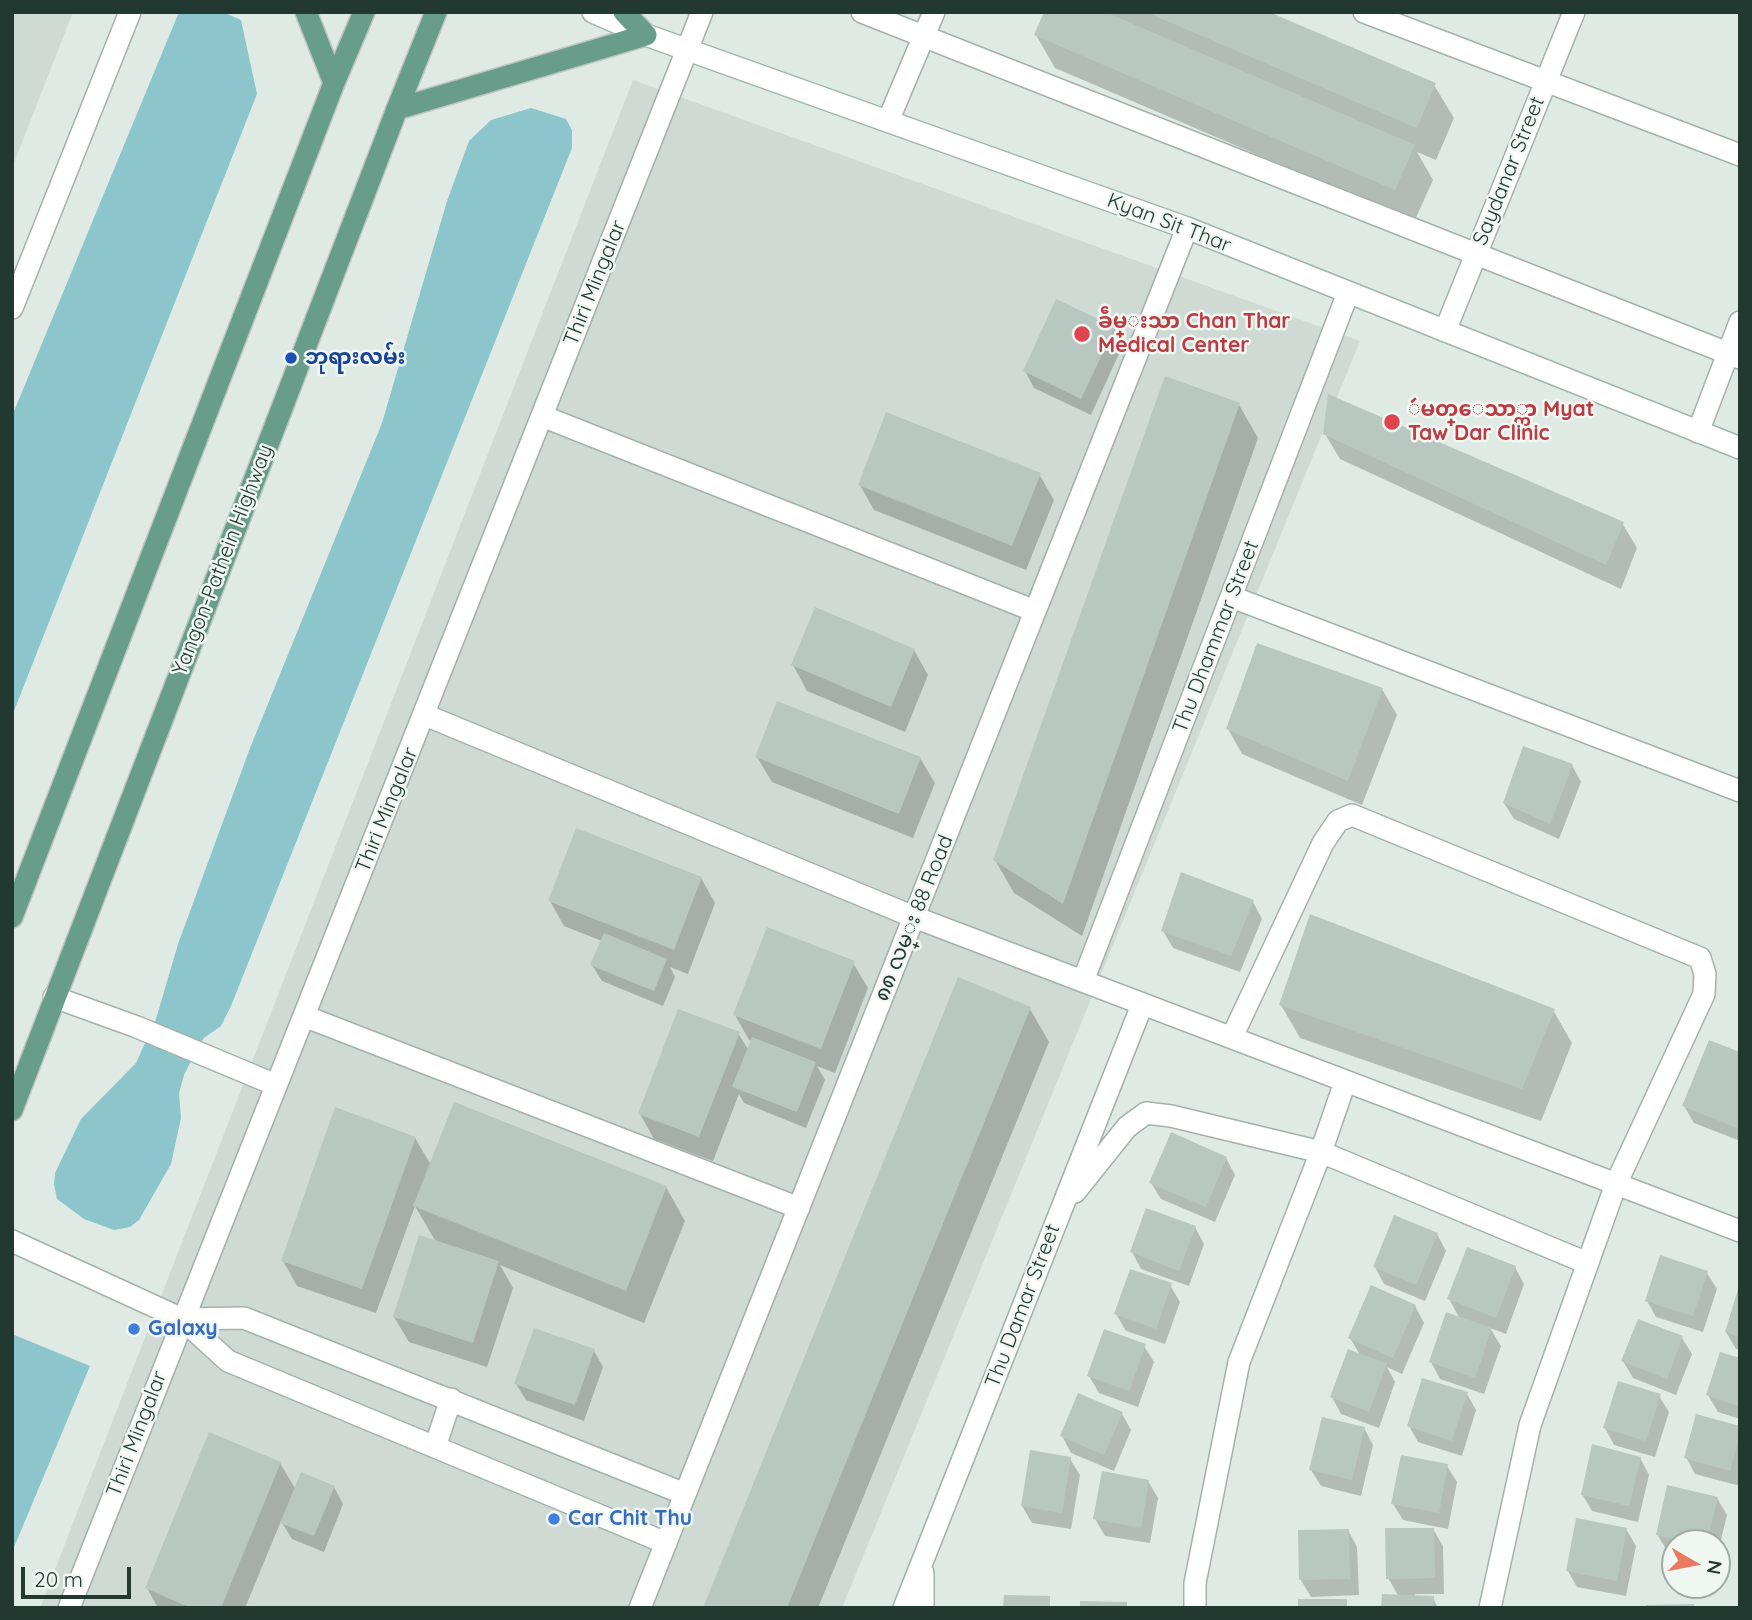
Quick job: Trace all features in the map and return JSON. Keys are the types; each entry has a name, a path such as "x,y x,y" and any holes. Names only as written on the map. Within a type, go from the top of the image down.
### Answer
{"main road":[{"path":"306,12 334,83"},
{"path":"12,917 334,83 364,12"},
{"name":"Yangon-Pathein Highway","path":"12,1110 436,12"},
{"path":"397,109 646,34 624,12"}],"street":[{"path":"12,308 130,12"},
{"name":"Kyan Sit Thar","path":"593,12 646,34 1187,228 1740,448"},
{"name":"Thiri Mingalar","path":"69,1608 702,12"},
{"path":"862,12 1734,356"},
{"path":"888,121 934,12"},
{"path":"1364,12 1740,155"},
{"name":"Saydanar Street","path":"1445,331 1574,12"},
{"name":"၈၈ လမ္း 88 Road","path":"640,1608 1187,228"},
{"name":"Thu Dhammar Street","path":"1083,981 1348,293"},
{"path":"1698,432 1734,356 1740,323"},
{"path":"542,415 1035,611"},
{"path":"1232,597 1740,791"},
{"path":"425,715 914,917 1740,1231"},
{"path":"1232,1037 1323,843 1338,821 1352,815 1700,958 1705,974 1704,994 1616,1184 1530,1425 1490,1608"},
{"path":"54,997 137,1027 276,1085"},
{"name":"Thu Damar Street","path":"904,1608 1142,1005"},
{"path":"304,1016 799,1208"},
{"path":"1195,1608 1195,1584 1239,1362 1321,1152 1345,1082"},
{"path":"1060,1212 1127,1127 1146,1112 1321,1152 1587,1264"},
{"path":"12,1241 183,1319 228,1361 666,1543"},
{"path":"183,1319 244,1318 685,1494"},
{"path":"435,1447 451,1399"},
{"path":"923,1560 923,1608"}],"shaded area":[{"path":"12,12 73,12 12,168"},
{"path":"633,80 1360,341 842,1608 40,1608"}],"water":[{"path":"179,12 223,12 241,20 257,94 12,716 12,416"},
{"path":"531,108 566,119 572,130 572,148 231,1006 221,1026 199,1045 184,1075 179,1093 181,1118 171,1164 139,1220 130,1227 114,1230 84,1219 57,1199 55,1173 81,1119 136,1063 156,1019 178,944 250,748 382,423 447,201 469,141 491,120"},
{"path":"12,1334 90,1366 12,1552"}],"building":[{"path":"1044,12 1105,12 1415,145 1395,190 1034,35"},
{"path":"1146,12 1269,12 1436,83 1417,128"},
{"path":"1056,299 1115,327 1081,399 1023,371"},
{"path":"1165,376 1240,403 1063,904 993,860"},
{"path":"1328,394 1624,522 1606,565 1323,434"},
{"path":"886,412 1041,473 1012,546 858,485"},
{"path":"815,607 915,649 891,707 791,665"},
{"path":"1257,643 1383,688 1348,781 1226,729"},
{"path":"777,701 921,757 899,814 755,757"},
{"path":"1523,746 1573,764 1550,824 1503,803"},
{"path":"576,828 702,877 674,950 548,901"},
{"path":"1181,872 1254,900 1231,956 1161,931"},
{"path":"1310,914 1555,1009 1522,1089 1279,1005"},
{"path":"767,927 855,961 821,1049 733,1015"},
{"path":"604,933 667,959 654,991 590,965"},
{"path":"958,977 1031,1007 787,1608 703,1608"},
{"path":"678,1009 740,1032 699,1137 638,1114"},
{"path":"752,1037 816,1062 797,1112 732,1087"},
{"path":"1709,1040 1740,1052 1740,1129 1682,1106"},
{"path":"454,1102 667,1186 626,1291 413,1206"},
{"path":"335,1107 416,1137 362,1289 281,1261"},
{"path":"1171,1132 1227,1157 1206,1207 1149,1183"},
{"path":"1146,1208 1196,1226 1179,1271 1130,1252"},
{"path":"1394,1215 1438,1233 1416,1285 1373,1267"},
{"path":"419,1235 499,1261 473,1343 393,1317"},
{"path":"1467,1247 1516,1266 1496,1318 1447,1299"},
{"path":"1660,1255 1708,1271 1693,1316 1645,1301"},
{"path":"1130,1269 1172,1283 1156,1329 1114,1314"},
{"path":"1371,1285 1416,1305 1393,1358 1348,1338"},
{"path":"1740,1286 1740,1337 1725,1332"},
{"path":"1446,1312 1492,1328 1475,1378 1429,1362"},
{"path":"1638,1319 1683,1336 1667,1379 1621,1361"},
{"path":"534,1328 595,1349 575,1405 514,1384"},
{"path":"1104,1329 1146,1344 1129,1391 1087,1376"},
{"path":"1348,1349 1387,1364 1369,1412 1330,1397"},
{"path":"1720,1352 1740,1358 1740,1407 1706,1395"},
{"path":"1422,1378 1468,1392 1452,1441 1407,1426"},
{"path":"1618,1381 1661,1394 1646,1441 1603,1428"},
{"path":"1078,1393 1123,1412 1104,1455 1060,1436"},
{"path":"1696,1414 1740,1426 1740,1436 1730,1471 1684,1458"},
{"path":"1322,1417 1365,1427 1352,1480 1309,1470"},
{"path":"209,1432 281,1462 221,1608 191,1608 145,1588"},
{"path":"1592,1444 1641,1457 1629,1506 1581,1495"},
{"path":"1030,1450 1071,1457 1062,1513 1021,1506"},
{"path":"1401,1455 1448,1464 1439,1513 1391,1504"},
{"path":"1102,1471 1149,1480 1141,1528 1093,1519"},
{"path":"301,1472 335,1486 314,1536 280,1523"},
{"path":"1667,1485 1718,1497 1710,1529 1661,1529 1661,1536 1656,1535"},
{"path":"1576,1518 1627,1528 1617,1581 1566,1571"},
{"path":"1385,1528 1434,1528 1435,1578 1386,1579"},
{"path":"1349,1529 1350,1579 1299,1580 1298,1530"},
{"path":"1382,1594 1434,1596 1433,1608 1381,1608"},
{"path":"1004,1595 1050,1596 1050,1608 1003,1608"},
{"path":"1298,1599 1347,1599 1347,1608 1298,1608"},
{"path":"1080,1601 1127,1602 1127,1608 1080,1608"},
{"path":"1694,1604 1694,1608 1646,1608 1646,1605"}],"place":[{"name":"ခဵမ္းသာ Chan Thar Medical Center","path":"1082,334"},
{"name":"ဘုရားလမ်း","path":"291,358"},
{"name":"ဴမတ္ေသာ္တာ Myat Taw Dar Clinic","path":"1392,422"},
{"name":"Galaxy","path":"134,1329"},
{"name":"Car Chit Thu","path":"554,1519"}]}
